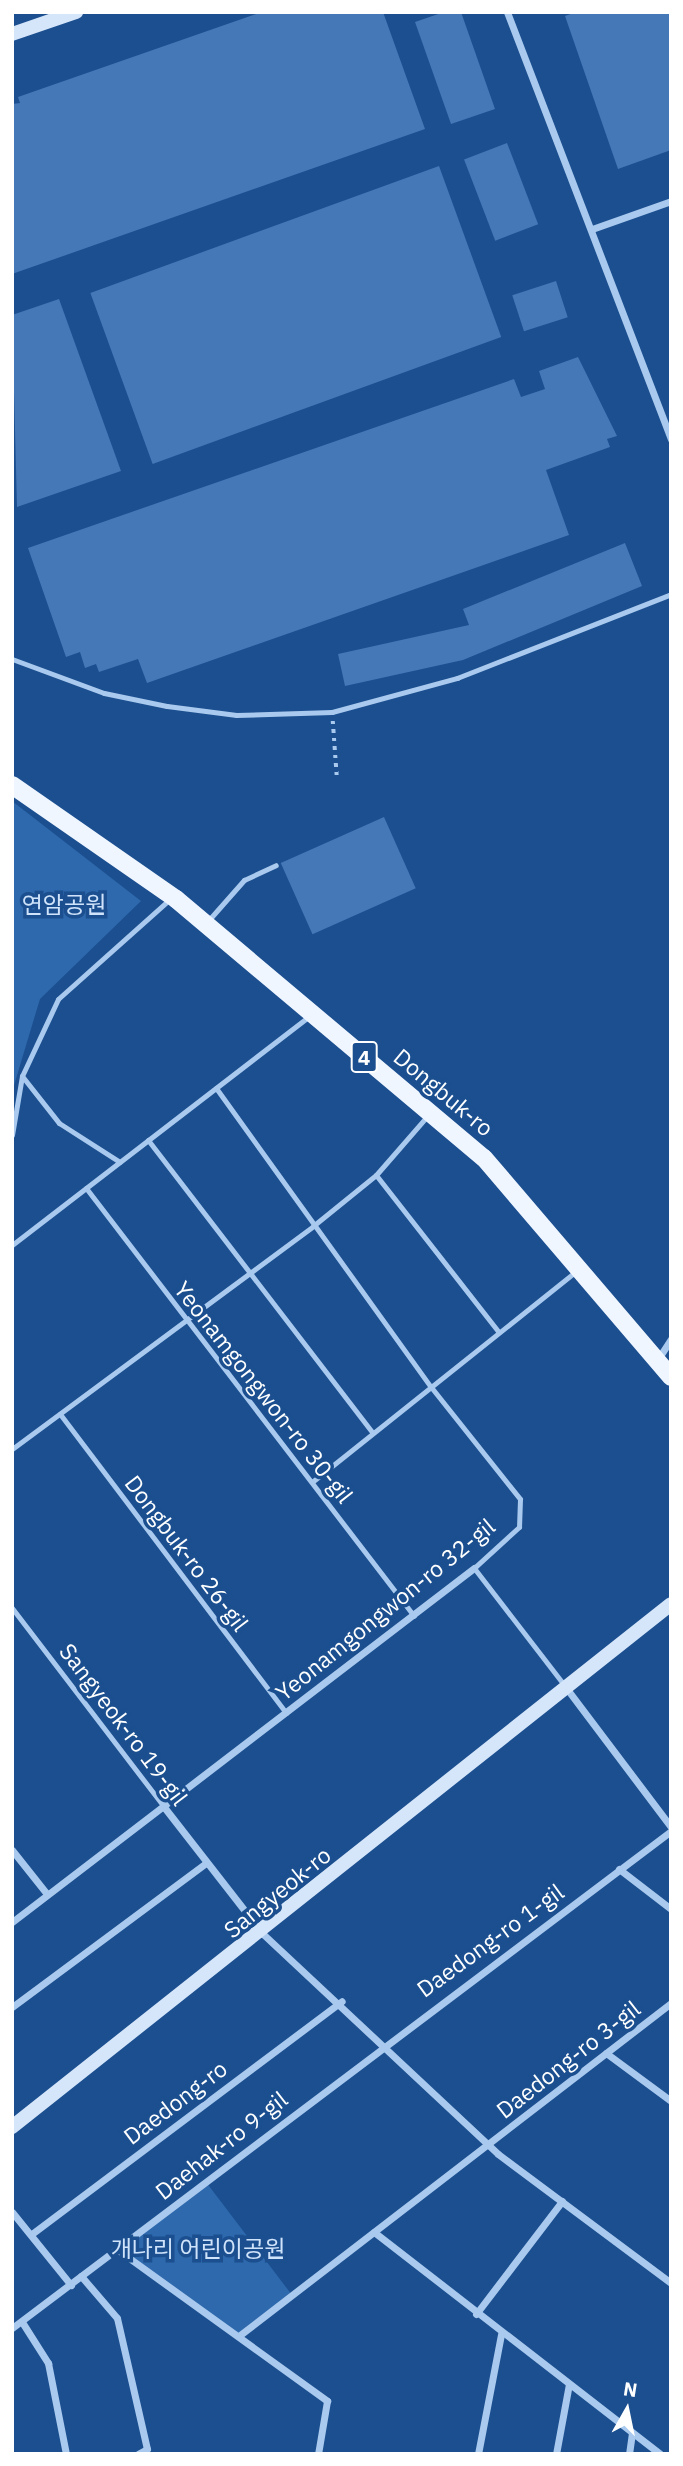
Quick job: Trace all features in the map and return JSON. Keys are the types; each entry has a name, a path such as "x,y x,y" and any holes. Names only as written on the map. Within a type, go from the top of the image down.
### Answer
{"main road":[{"name":"Dongbuk-ro","path":"12,785 173,897 314,1012 429,1114 484,1158 671,1376"}],"street":[{"path":"12,34 76,12"},
{"path":"507,12 671,440"},
{"path":"592,229 671,201"},
{"path":"658,1360 671,1339"},
{"name":"Yeonamgongwon-ro 32-gil","path":"12,1922 415,1617 474,1568"},
{"name":"Sangyeok-ro","path":"12,2127 263,1934 671,1604"},
{"path":"567,1689 671,1829"},
{"name":"Sangyeok-ro 19-gil","path":"164,1807 263,1934"},
{"name":"Daedong-ro 1-gil","path":"384,2042 671,1829"},
{"path":"12,1850 47,1894"},
{"path":"12,2007 206,1863"},
{"path":"619,1869 671,1909"},
{"path":"263,1934 342,2001 488,2145 671,2283"},
{"name":"Daedong-ro","path":"33,2233 342,2001"},
{"name":"Daedong-ro 3-gil","path":"240,2335 671,2003"},
{"name":"Daehak-ro 9-gil","path":"12,2328 118,2250 384,2042"},
{"path":"606,2053 671,2101"},
{"path":"476,2315 562,2201"},
{"path":"12,2213 33,2233 71,2285"},
{"path":"374,2232 500,2334 660,2454"},
{"path":"118,2250 240,2335 327,2401 318,2454"},
{"path":"81,2276 117,2318 147,2449 138,2454"},
{"path":"22,2322 48,2362 66,2454"},
{"path":"478,2454 500,2334"},
{"path":"556,2454 569,2384"},
{"path":"629,2454 632,2433"}],"lane":[{"path":"12,659 104,693 167,706 236,715 332,712 457,678 671,594"},
{"path":"205,924 244,880 276,865"},
{"path":"12,1135 22,1076 58,999 173,897"},
{"path":"12,1245 314,1012"},
{"path":"22,1076 58,1122 120,1162"},
{"name":"Yeonamgongwon-ro 32-gil","path":"216,1088 431,1387 520,1499 519,1527 474,1568"},
{"path":"12,1449 184,1317 313,1226 376,1175 429,1114"},
{"path":"148,1140 372,1432"},
{"path":"376,1175 498,1331"},
{"name":"Yeonamgongwon-ro 30-gil","path":"86,1188 415,1617"},
{"path":"313,1482 498,1331 579,1269"},
{"name":"Dongbuk-ro 26-gil","path":"60,1414 286,1713"},
{"path":"474,1568 567,1689"},
{"name":"Sangyeok-ro 19-gil","path":"12,1608 164,1807"}],"path":[{"path":"332,712 337,776"}],"green space":[{"name":"연암공원","path":"12,801 141,901 40,999 12,1092"},
{"name":"개나리 어린이공원","path":"206,2182 292,2295 240,2335 118,2250"}],"building":[{"path":"262,12 383,12 425,129 12,274 12,104 20,103 18,97"},
{"path":"444,12 461,12 495,109 451,124 415,22"},
{"path":"576,12 671,12 671,150 618,169 565,16"},
{"path":"507,143 538,224 495,241 464,159"},
{"path":"439,166 501,337 153,464 90,293"},
{"path":"556,281 568,317 524,331 512,295"},
{"path":"59,299 121,471 17,507 12,315"},
{"path":"578,357 617,436 607,439 610,447 546,470 569,535 147,683 138,659 99,672 96,664 85,668 80,652 66,657 28,548 514,379 521,397 545,389 539,371"},
{"path":"625,543 642,586 463,660 345,686 338,654 469,625 463,609"},
{"path":"384,817 416,888 312,934 281,863"}]}
